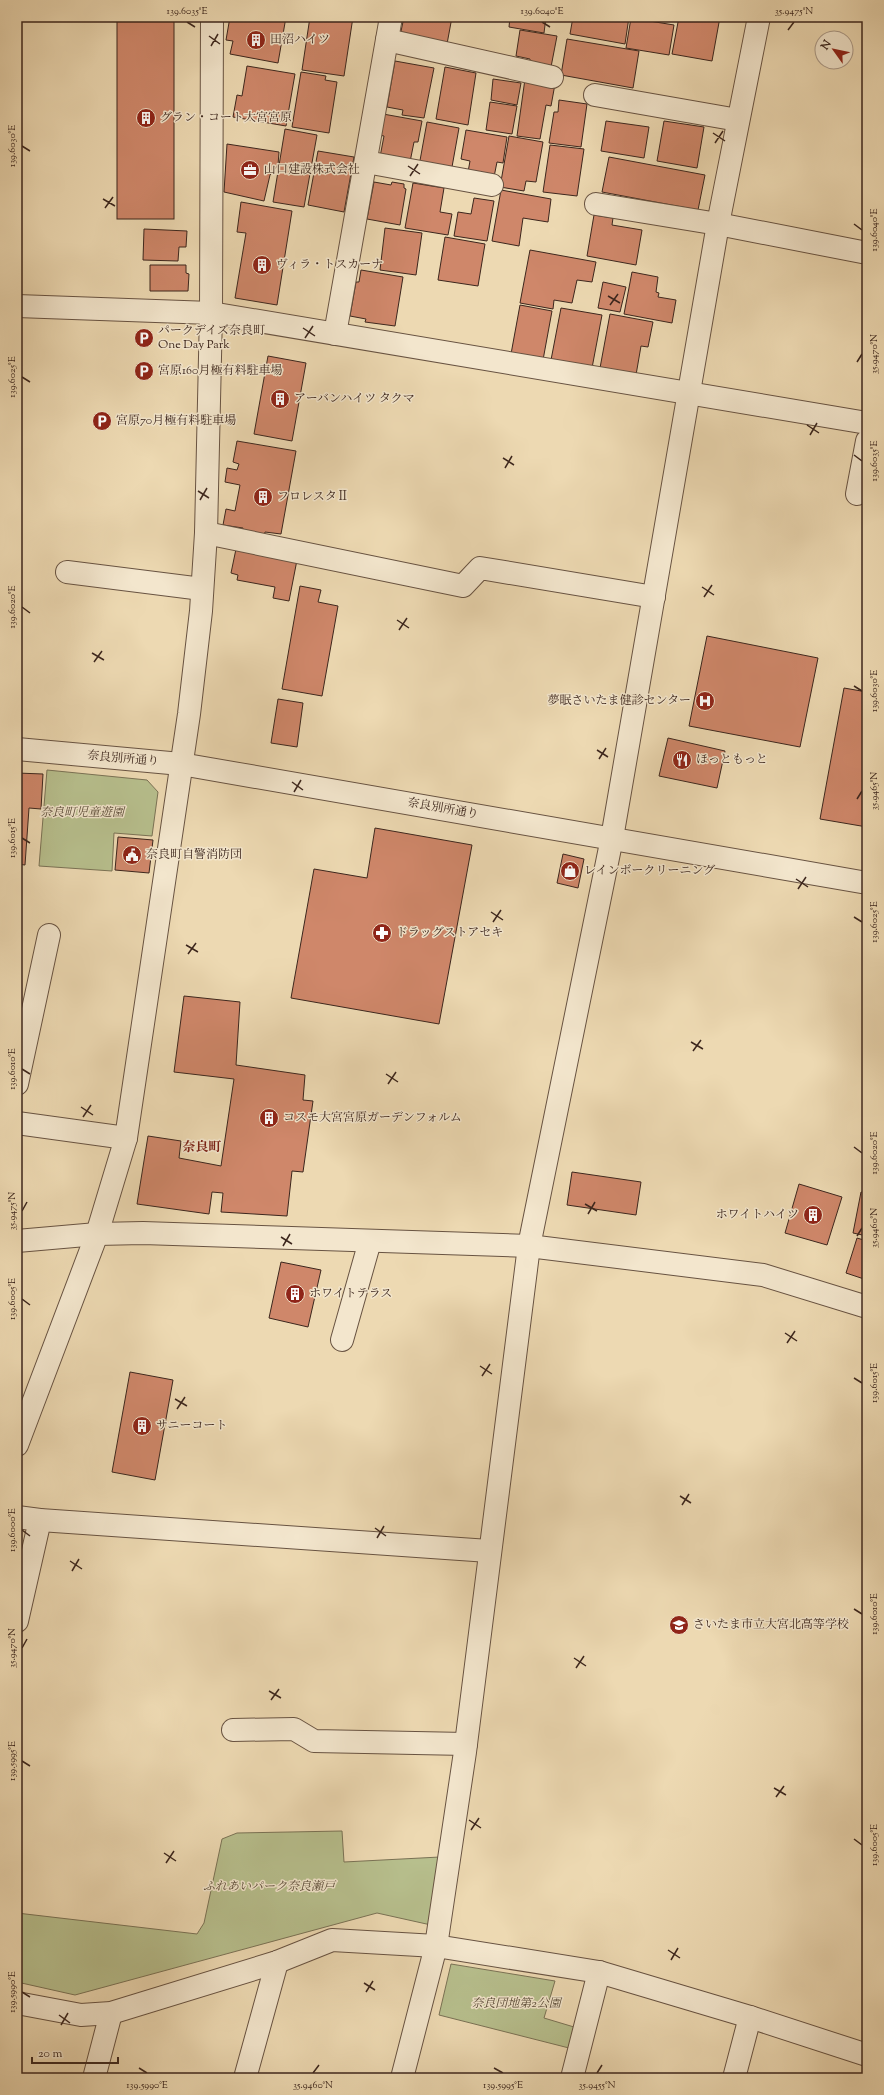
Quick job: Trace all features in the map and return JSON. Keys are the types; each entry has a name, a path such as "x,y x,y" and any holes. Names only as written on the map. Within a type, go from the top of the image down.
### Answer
{"street":[{"path":"17,1445 97,1234 126,1138 189,714 202,589 206,533 211,313 212,17"},
{"path":"335,334 391,17"},
{"path":"402,2078 436,1946 466,1744 489,1551 529,1246 612,838 718,224 759,17"},
{"path":"387,40 552,76"},
{"path":"596,95 738,120"},
{"path":"366,162 492,185"},
{"path":"596,204 718,224 867,253"},
{"path":"17,306 211,313 867,423"},
{"path":"857,494 867,441"},
{"path":"206,533 462,586 480,568 654,597"},
{"path":"67,572 202,589"},
{"name":"奈良別所通り","path":"17,749 181,764 867,883"},
{"path":"17,1084 49,935"},
{"path":"17,1123 126,1138"},
{"path":"17,1241 97,1234 143,1233 529,1246 763,1275 867,1307"},
{"path":"342,1340 370,1241"},
{"path":"17,1517 40,1520 489,1551"},
{"path":"17,1620 40,1520"},
{"path":"233,1730 294,1729 314,1741 466,1744"},
{"path":"17,2003 81,2015 111,2013 277,1962 332,1940 436,1946 600,1972 750,2016 867,2055"},
{"path":"245,2078 277,1962"},
{"path":"572,2078 600,1972"},
{"path":"94,2078 111,2013"},
{"path":"734,2078 750,2016"}],"green space":[{"name":"奈良町児童遊園","path":"47,770 147,780 158,792 152,836 114,833 112,871 39,866"},
{"name":"ふれあいパーク奈良瀬戸","path":"342,1831 344,1862 440,1857 431,1925 377,1913 75,1995 17,1982 17,1913 197,1934 204,1923 222,1839 237,1833"},
{"name":"奈良団地第2公園","path":"451,1964 555,1981 544,2018 574,2027 569,2048 439,2015"}],"building":[{"name":"グラン・コート大宮宮原","path":"117,17 174,17 174,219 117,219"},
{"name":"田沼ハイツ","path":"230,17 286,17 278,63 230,54 233,41 226,40"},
{"path":"310,17 353,17 344,76 302,70"},
{"path":"404,17 452,17 447,44 400,36"},
{"path":"467,17 485,17 485,20"},
{"path":"510,17 546,17 544,33 509,27"},
{"path":"573,17 629,17 625,44 570,34"},
{"path":"679,17 720,17 712,61 672,54"},
{"path":"631,18 674,25 669,55 626,48"},
{"path":"520,30 557,36 551,67 530,63 530,59 516,56"},
{"path":"567,39 639,51 633,88 561,75"},
{"path":"395,61 434,68 424,118 402,115 403,110 387,107"},
{"path":"247,66 295,74 286,126 233,117 237,95 242,96"},
{"path":"445,67 476,73 468,125 436,119"},
{"path":"301,72 326,76 325,80 337,82 329,133 292,127"},
{"path":"493,79 521,83 517,105 491,100"},
{"path":"525,79 555,84 551,106 546,105 540,139 517,136"},
{"path":"559,100 587,104 581,147 549,143 554,112 558,112"},
{"path":"490,102 517,106 512,134 486,130"},
{"path":"383,114 422,121 418,142 414,142 410,162 380,157 384,136 379,135"},
{"path":"606,121 649,127 644,158 601,151"},
{"path":"664,121 704,127 697,168 657,161"},
{"path":"427,122 459,128 452,167 419,166"},
{"path":"285,129 317,135 304,207 273,202"},
{"path":"466,130 507,137 503,163 497,162 494,177 468,172 470,161 461,159"},
{"path":"509,136 543,142 536,182 526,181 524,191 500,187"},
{"name":"山口建設株式会社","path":"227,144 279,152 278,165 270,175 264,201 224,192"},
{"path":"550,145 584,149 577,196 543,192"},
{"path":"318,151 354,157 344,212 308,205"},
{"path":"609,157 705,175 698,210 602,192"},
{"path":"374,182 391,185 392,182 404,184 404,188 406,189 400,225 367,219"},
{"path":"413,183 444,188 440,212 452,214 448,235 405,228"},
{"path":"501,190 551,199 548,222 523,218 519,246 492,241"},
{"path":"474,198 494,201 487,241 454,236 458,212 471,214"},
{"name":"ヴィラ・トスカーナ","path":"241,202 292,211 277,305 235,298 246,233 237,232"},
{"path":"594,215 613,218 612,225 642,230 636,265 587,256"},
{"path":"385,228 422,233 416,275 380,270"},
{"path":"144,229 187,231 186,247 179,247 178,261 143,260"},
{"path":"445,237 485,244 478,286 438,280"},
{"path":"530,250 596,262 592,282 577,280 572,303 554,300 553,309 520,303"},
{"path":"150,265 186,265 186,273 189,274 188,291 150,291"},
{"path":"361,270 403,277 395,326 365,322 366,319 350,316 356,282 359,282"},
{"path":"632,272 658,277 656,292 659,293 658,297 676,300 672,323 624,314"},
{"path":"603,282 626,287 620,312 598,308"},
{"path":"520,305 552,311 543,360 511,354"},
{"path":"561,308 602,315 592,368 551,360"},
{"path":"610,314 653,322 648,347 641,346 636,375 600,368"},
{"name":"アーバンハイツ タクマ","path":"268,356 306,363 292,441 254,434"},
{"name":"フロレスタⅡ","path":"237,441 296,451 281,534 265,532 264,536 242,532 243,528 223,525 226,509 235,511 240,485 225,482 227,468 237,470 239,464 233,462"},
{"path":"236,549 297,560 289,601 273,598 275,587 237,580 238,575 231,573"},
{"path":"300,586 321,590 318,602 338,606 322,696 282,689"},
{"path":"707,636 818,658 800,747 689,726"},
{"path":"844,688 867,692 867,827 820,819"},
{"path":"278,699 303,703 297,747 271,743"},
{"path":"668,738 725,751 717,788 659,776"},
{"path":"17,773 43,774 41,809 29,808 25,865 17,864"},
{"path":"375,828 472,845 439,1024 291,998 314,869 367,878"},
{"path":"118,837 153,840 149,873 115,870"},
{"path":"563,854 584,859 578,888 557,883"},
{"name":"コスモ大宮宮原ガーデンフォルム","path":"184,996 240,1002 236,1065 305,1075 303,1100 313,1101 303,1172 292,1171 287,1216 221,1212 223,1193 212,1192 209,1214 137,1204 148,1136 181,1141 179,1158 221,1166 234,1079 174,1072"},
{"path":"572,1172 641,1182 636,1215 567,1205"},
{"name":"ホワイトハイツ","path":"799,1184 842,1197 827,1245 785,1233"},
{"path":"861,1192 867,1193 867,1236 853,1233"},
{"path":"857,1238 867,1241 867,1280 846,1273"},
{"name":"ホワイトテラス","path":"281,1262 321,1270 308,1327 269,1318"},
{"name":"サニーコート","path":"130,1372 173,1380 155,1480 112,1472"}],"place":[{"name":"田沼ハイツ","path":"256,40"},
{"name":"グラン・コート大宮宮原","path":"146,118"},
{"name":"山口建設株式会社","path":"250,170"},
{"name":"ヴィラ・トスカーナ","path":"262,265"},
{"name":"パークデイズ奈良町 One Day Park","path":"144,338"},
{"name":"宮原160月極有料駐車場","path":"144,371"},
{"name":"アーバンハイツ タクマ","path":"280,399"},
{"name":"宮原70月極有料駐車場","path":"102,421"},
{"name":"フロレスタⅡ","path":"263,497"},
{"name":"夢眠さいたま健診センター","path":"705,701"},
{"name":"ほっともっと","path":"682,760"},
{"name":"奈良町自警消防団","path":"132,855"},
{"name":"レインボークリーニング","path":"570,871"},
{"name":"ドラッグストアセキ","path":"382,933"},
{"name":"コスモ大宮宮原ガーデンフォルム","path":"269,1118"},
{"name":"ホワイトハイツ","path":"813,1215"},
{"name":"ホワイトテラス","path":"295,1294"},
{"name":"サニーコート","path":"142,1426"},
{"name":"さいたま市立大宮北高等学校","path":"679,1625"}],"district":[{"name":"奈良町","path":"202,1148"}]}
